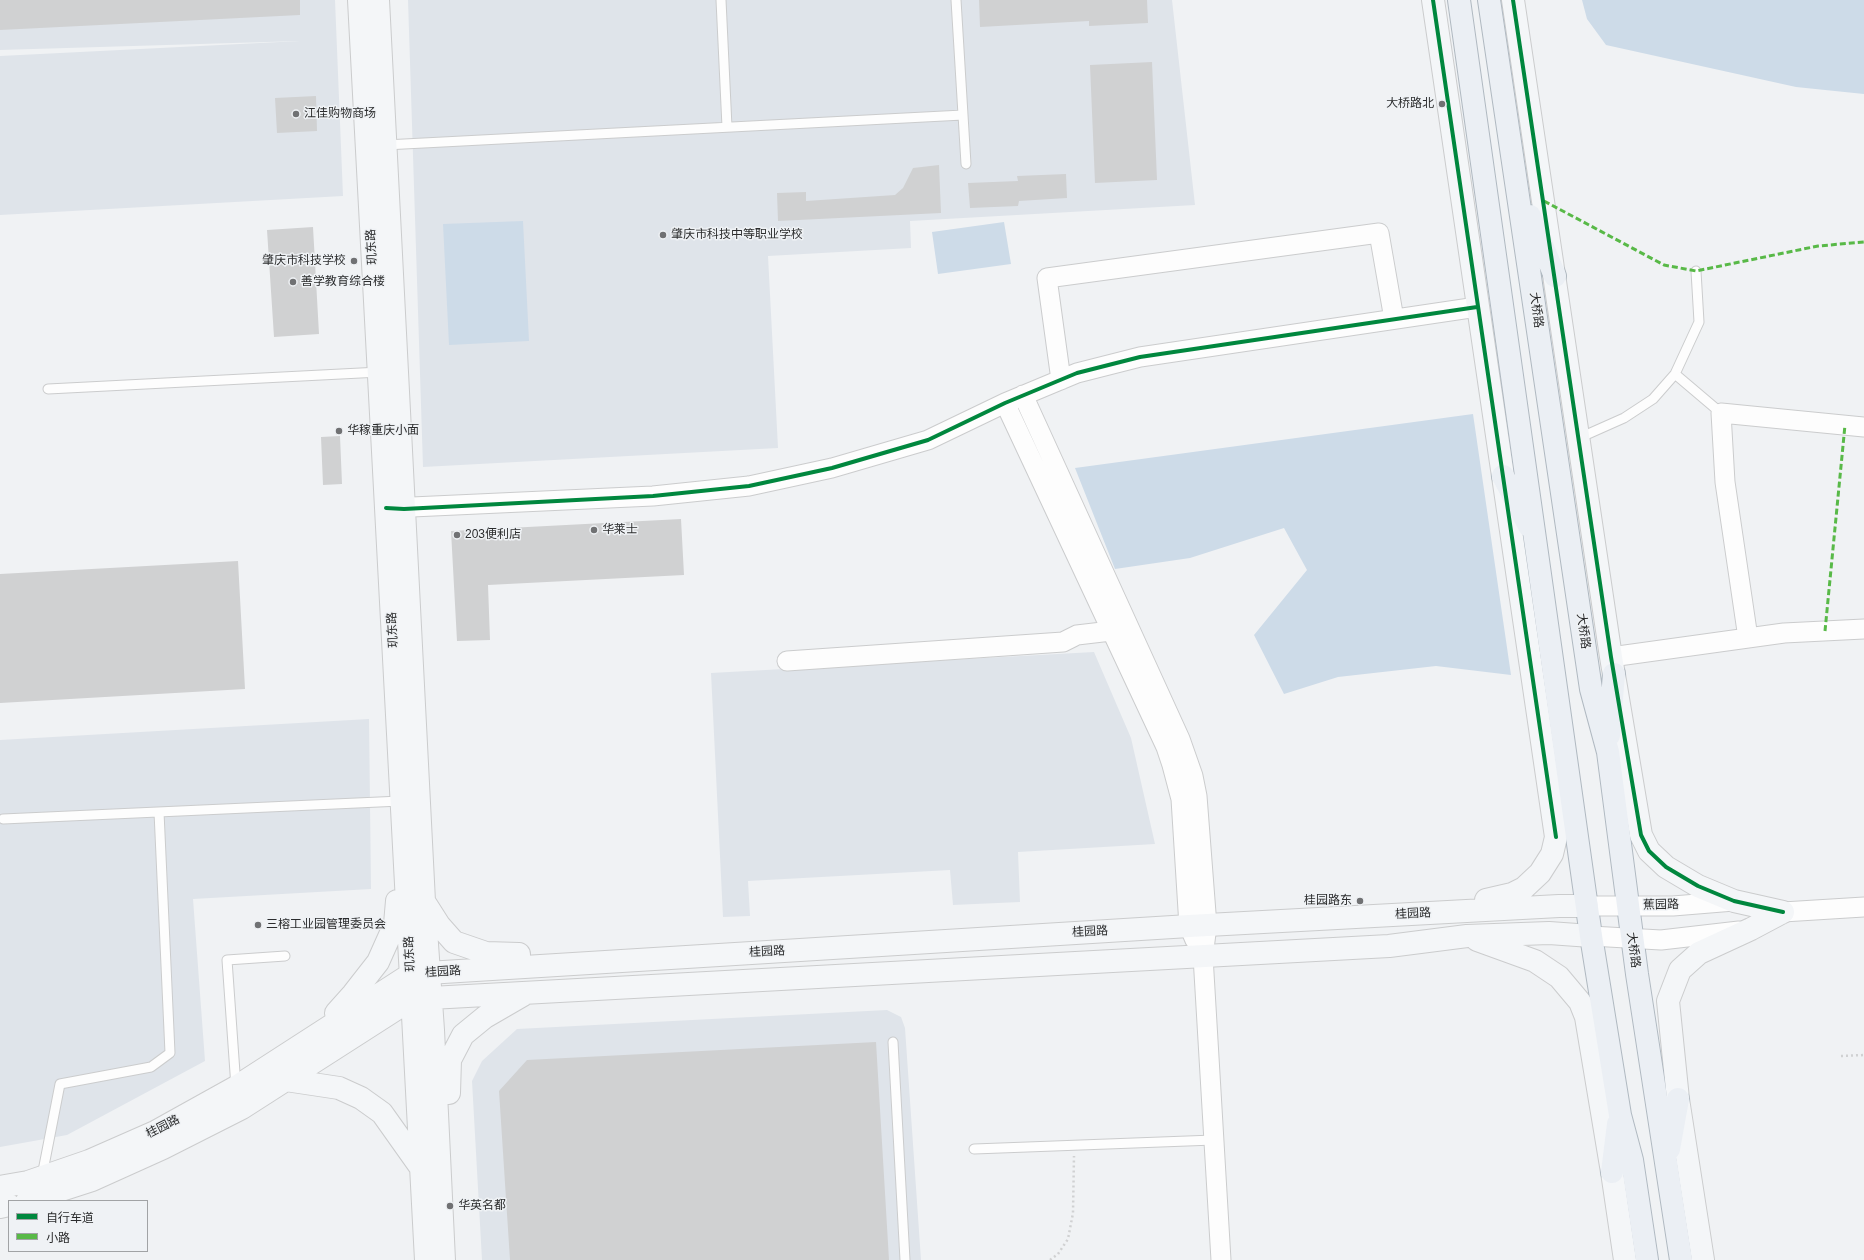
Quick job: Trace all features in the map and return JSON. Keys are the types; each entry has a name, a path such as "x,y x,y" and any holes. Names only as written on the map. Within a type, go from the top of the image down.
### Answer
{"main road":[{"name":"玑东路","path":"359,0 388,372 410,801 424,901 420,974"},
{"name":"玑东路","path":"378,0 385,144 388,372"},
{"path":"1426,913 1512,894 1524,888 1540,873 1552,854 1556,837 1433,0"},
{"name":"大桥路","path":"1489,0 1518,186 1591,689 1608,752 1627,906 1681,1260"},
{"path":"1513,0 1612,666 1641,836 1649,851 1666,867 1698,886 1734,901 1783,912"},
{"path":"1459,3 1537,541 1591,936 1620,1115 1632,1160 1647,1260"},
{"path":"1518,186 1555,276"},
{"path":"1503,476 1537,541"},
{"path":"1608,752 1612,666"},
{"name":"玑东路","path":"410,801 405,865 420,974 430,1162 426,1260"},
{"path":"311,1038 353,994 378,962 395,924 398,886 405,865"},
{"path":"424,901 439,925 454,942 486,954 521,954 576,964"},
{"name":"桂园路","path":"0,1187 42,1178 89,1161 239,1097 311,1038 420,974 1198,926 1426,913 1587,906"},
{"path":"1703,1260 1678,1099 1668,1000 1680,970 1699,953 1751,929 1783,912"},
{"name":"桂园路","path":"422,998 1389,946 1467,936 1549,933 1591,936"},
{"path":"1467,936 1535,961 1559,978 1580,1002 1586,1017 1612,1172 1624,1260"},
{"path":"286,1080 339,1088 361,1098 382,1113 430,1162 447,1118 450,1060 463,1035 485,1017 528,992"},
{"path":"32,1200 92,1180 163,1148 239,1097 286,1080 422,998"},
{"path":"1666,1164 1678,1099"},
{"path":"1612,1172 1620,1115"},
{"name":"玑东路","path":"430,1162 444,1260"}],"street":[{"path":"1061,380 1047,278 1378,233 1394,319"},
{"path":"395,509 653,496 749,486 832,468 928,440 1005,402 1077,373 1140,357 1477,307"},
{"path":"1023,395 1186,756 1197,796 1198,926"},
{"path":"1005,402 1166,747 1177,782 1181,799 1203,956 1221,1260"},
{"path":"1748,638 1725,482 1721,412 1864,427"},
{"path":"1612,666 1748,638 1784,633 1864,629"},
{"path":"787,661 1063,642 1077,635 1111,631"},
{"name":"蕉园路","path":"1587,906 1673,906 1734,901"},
{"path":"1783,912 1864,907"},
{"path":"1591,936 1662,940 1751,929"}],"lane":[{"path":"721,0 727,127"},
{"path":"956,0 966,164"},
{"path":"385,144 963,115"},
{"path":"1579,438 1624,418 1653,400 1676,374 1699,322 1696,271"},
{"path":"48,389 388,372"},
{"path":"1676,374 1721,412"},
{"path":"3,819 410,801"},
{"path":"32,1200 42,1178 60,1084 151,1067 170,1053 159,812"},
{"path":"239,1097 227,960 285,956"},
{"path":"893,1042 904,1260"},
{"path":"974,1149 1214,1140"}],"path":[{"path":"1841,1056 1864,1055"},
{"path":"1050,1260 1058,1254 1068,1239 1073,1205 1075,1167 1073,1146"}],"shaded area":[{"path":"0,0 335,0 343,196 0,215 0,56 300,41 0,50"},
{"name":"肇庆市科技中等职业学校","path":"408,0 1172,0 1195,205 910,221 911,248 768,256 778,448 423,467"},
{"path":"1582,0 1864,0 1864,94 1796,87 1606,45 1587,19"},
{"path":"523,221 529,341 449,345 443,224"},
{"path":"1004,222 1011,264 938,274 932,232"},
{"path":"1473,414 1511,675 1436,666 1338,677 1284,694 1254,635 1307,570 1284,528 1190,558 1115,569 1075,468"},
{"path":"1094,652 1131,738 1155,844 1018,852 1020,902 953,905 950,870 748,881 750,916 723,917 711,673"},
{"path":"369,719 371,889 193,899 205,1061 67,1135 0,1147 0,740"},
{"path":"887,1010 901,1017 905,1028 921,1260 482,1260 472,1081 482,1061 517,1029"}],"building":[{"path":"0,0 300,0 300,15 0,30"},
{"path":"979,0 1147,0 1148,23 1089,26 1089,21 980,27"},
{"path":"1152,62 1157,180 1095,183 1090,65"},
{"name":"江佳购物商场","path":"316,96 317,131 277,133 275,98"},
{"path":"939,165 941,213 778,221 777,193 806,192 806,201 895,195 903,188 913,168"},
{"path":"1066,174 1067,198 1019,201 1018,206 970,208 968,183 1018,181 1017,176"},
{"name":"善学教育综合楼","path":"313,227 319,334 274,337 267,230"},
{"path":"340,436 342,484 323,485 321,437"},
{"path":"681,519 684,575 488,585 490,640 457,641 451,531"},
{"path":"238,561 245,689 0,703 0,574"},
{"path":"876,1042 889,1260 510,1260 499,1091 527,1060"}],"marked path":[{"path":"1544,201 1664,265 1696,271 1818,246 1864,242"},
{"path":"1825,631 1845,425"}],"cycle path":[{"path":"1433,0 1556,837"},
{"path":"1513,0 1611,657 1641,835 1649,851 1666,867 1698,886 1734,901 1783,912"},
{"path":"386,508 404,509 653,496 749,486 832,468 928,440 1005,403 1077,373 1140,357 1477,307"}],"place":[{"name":"大桥路北","path":"1442,104"},
{"name":"江佳购物商场","path":"296,114"},
{"name":"肇庆市科技中等职业学校","path":"663,235"},
{"name":"肇庆市科技学校","path":"354,261"},
{"name":"善学教育综合楼","path":"293,282"},
{"name":"华稼重庆小面","path":"339,431"},
{"name":"华莱士","path":"594,530"},
{"name":"203便利店","path":"457,535"},
{"name":"桂园路东","path":"1360,901"},
{"name":"三榕工业园管理委员会","path":"258,925"},
{"name":"华英名都","path":"450,1206"}]}
